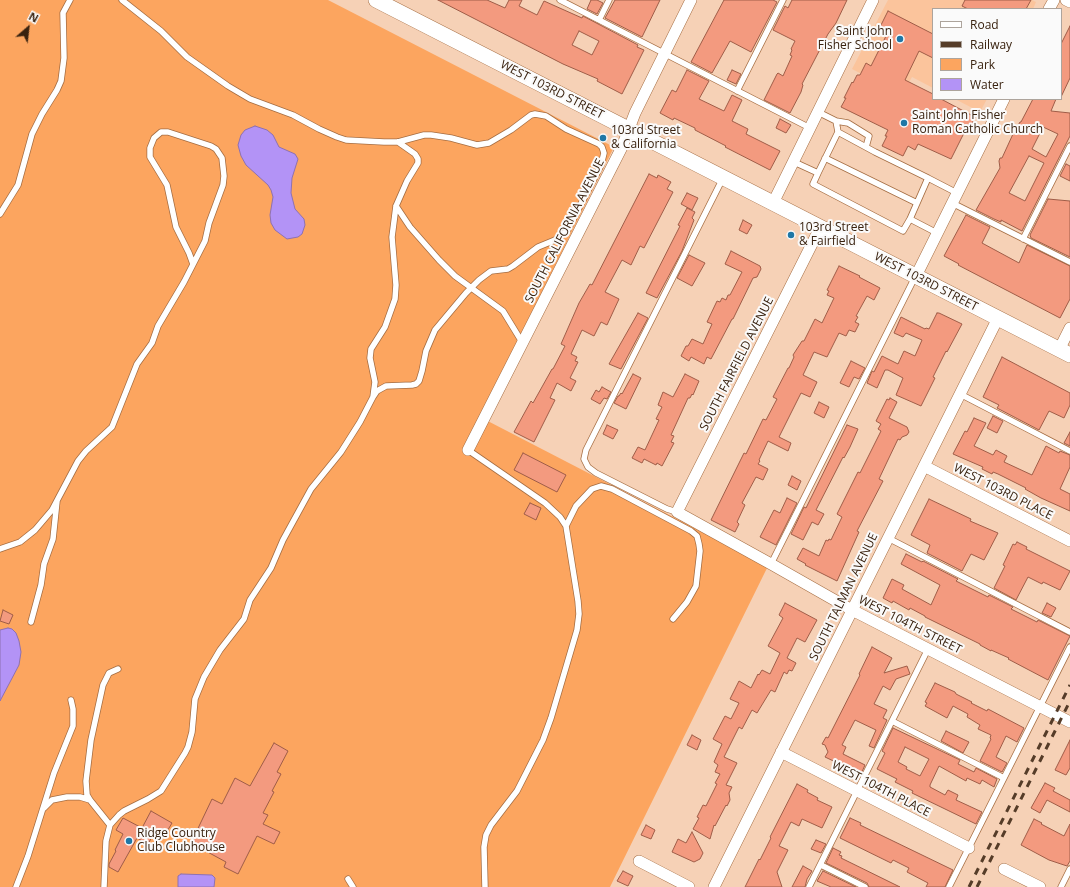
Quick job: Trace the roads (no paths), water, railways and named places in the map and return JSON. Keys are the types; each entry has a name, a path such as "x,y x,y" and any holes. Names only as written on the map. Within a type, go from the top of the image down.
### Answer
{"main road":[{"name":"WEST 103RD STREET","path":"376,0 1064,353"}],"street":[{"name":"SOUTH CALIFORNIA AVENUE","path":"468,450 622,147 628,129 691,0"},
{"path":"773,203 873,0"},
{"path":"1066,0 1070,2"},
{"path":"916,276 1003,100"},
{"name":"SOUTH FAIRFIELD AVENUE","path":"678,512 820,228"},
{"name":"SOUTH TALMAN AVENUE","path":"714,887 998,318"},
{"path":"1064,353 1070,328"},
{"name":"WEST 103RD PLACE","path":"924,466 1070,541"},
{"name":"WEST 104TH STREET","path":"678,512 852,610 1070,722"},
{"name":"WEST 104TH PLACE","path":"781,752 969,848"},
{"path":"639,861 689,887"},
{"path":"1004,869 1040,887"}],"lane":[{"path":"0,214 18,186 32,134 42,114 58,90 61,81 64,58 64,13 70,0"},
{"path":"104,887 106,841 110,825 124,811 161,791 185,753 192,732 195,699 204,677 220,650 244,619 250,600 271,568 283,540 311,489 329,469 345,447 377,391 386,386 416,384 419,381 426,351 436,330 471,288 491,271 508,269 538,247 555,240 567,231 601,165 604,153 599,144 566,129 546,116 535,114 511,130 483,145 472,145 451,138 431,135 424,135 398,142 356,141 337,138 294,115 241,94 195,63 161,31 122,0"},
{"path":"560,0 810,128"},
{"path":"599,20 609,0"},
{"path":"737,91 783,0"},
{"path":"818,112 836,121 848,123 869,136 866,147"},
{"path":"836,121 838,132 813,184 903,231 910,219 928,178"},
{"path":"0,549 15,545 29,537 52,510 78,461 86,451 112,427 137,364 152,343 158,326 172,299 184,282 205,241 210,218 221,191 224,176 222,158 216,149 211,146 168,132 161,132 154,138 150,148 150,157 167,185 176,227 189,254 192,264"},
{"path":"838,132 928,178 954,198 1023,239 1070,262"},
{"path":"373,397 375,382 370,358 371,349 385,327 395,299 396,285 392,236 396,206 407,181 417,168 418,163 416,154 398,142"},
{"path":"1023,239 1070,146"},
{"path":"825,158 917,203"},
{"path":"794,162 818,173"},
{"path":"678,512 667,509 596,473 588,466 584,458 586,450 723,178"},
{"path":"396,206 424,244 455,276 503,311 522,342"},
{"path":"910,219 937,233"},
{"path":"771,564 916,276"},
{"path":"960,394 1070,450"},
{"path":"468,450 545,503 560,517 566,526 579,614 577,630 552,718 543,740 518,791 491,825 486,835 484,853 485,887"},
{"path":"566,526 573,511 582,498 592,489 601,486 612,489 694,533 698,540 700,551 696,586 687,602 673,618"},
{"path":"31,622 41,585 44,564 53,539 57,501"},
{"path":"888,538 1070,632"},
{"path":"949,887 1070,647"},
{"path":"809,887 928,649"},
{"path":"110,825 90,800 86,790 87,767 103,685 109,673 118,669"},
{"path":"16,887 30,850 54,773 73,726 73,709 71,700"},
{"path":"892,721 1004,778"},
{"path":"42,810 52,800 60,798 75,796 90,800"},
{"path":"820,865 865,887"},
{"path":"1061,887 1070,869"},
{"path":"348,879 353,887"}],"water":[{"path":"255,126 267,130 273,135 279,147 295,154 298,159 292,178 291,193 295,209 304,219 305,225 302,234 298,237 287,239 275,230 271,223 270,215 273,197 271,190 268,185 246,165 241,156 238,145 241,135 245,130"},
{"path":"8,628 12,629 16,633 21,652 19,665 0,701 0,630"},
{"path":"181,874 212,875 215,878 214,887 178,887 178,876"}],"railway":[{"path":"969,887 1070,685"},
{"path":"977,887 1070,701"}],"place":[{"name":"Saint John Fisher School","path":"900,39"},
{"name":"Saint John Fisher Roman Catholic Church","path":"904,123"},
{"name":"103rd Street & California","path":"603,138"},
{"name":"103rd Street & Fairfield","path":"791,235"},
{"name":"Ridge Country Club Clubhouse","path":"129,841"}]}
